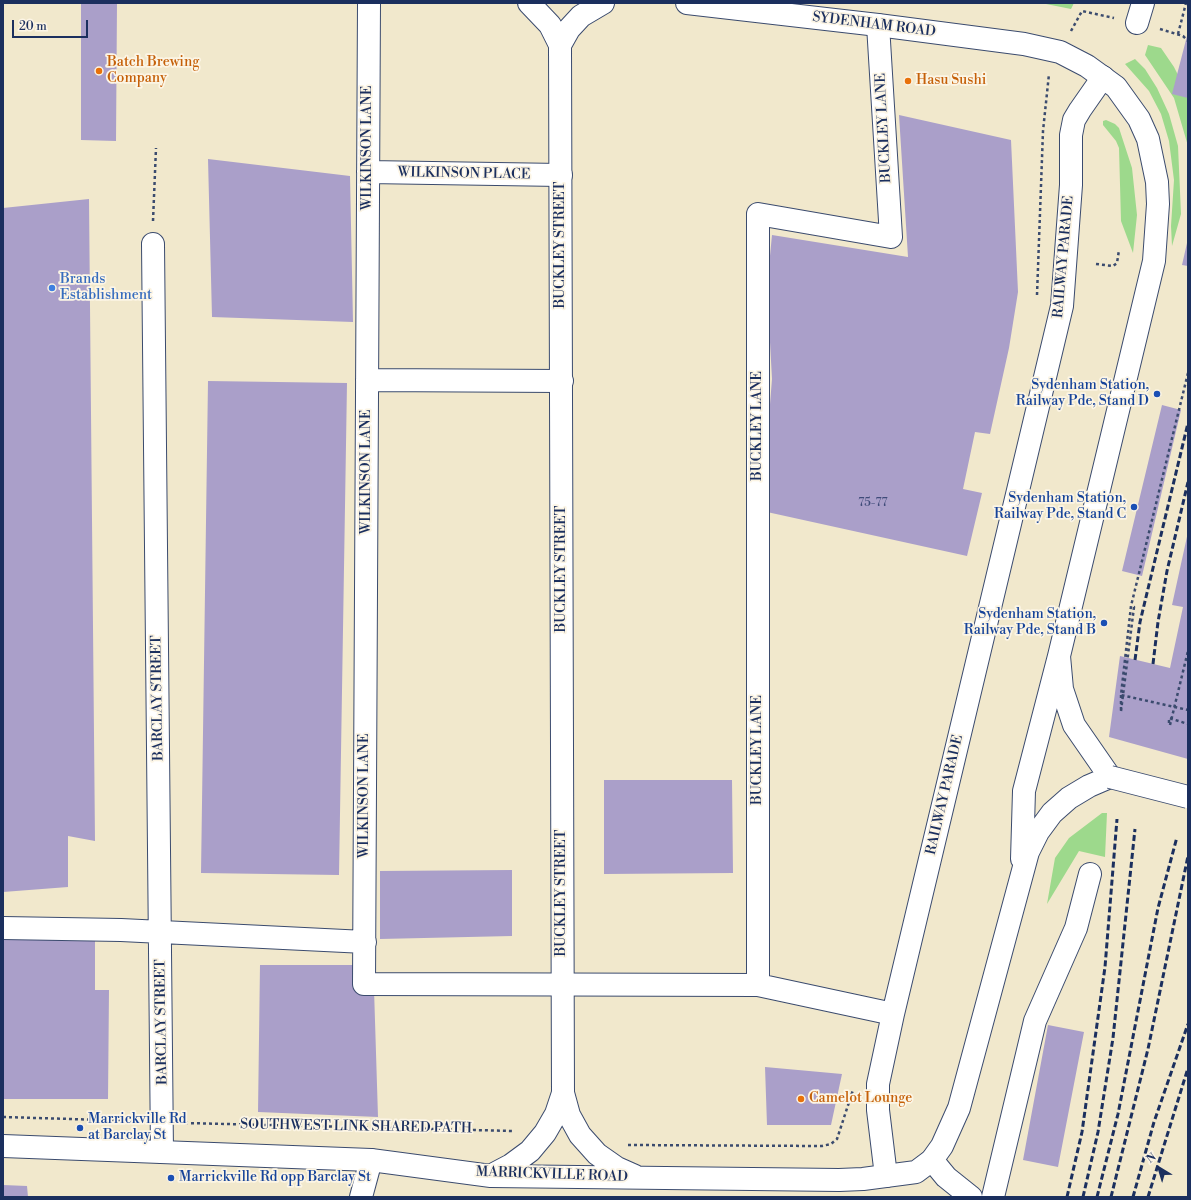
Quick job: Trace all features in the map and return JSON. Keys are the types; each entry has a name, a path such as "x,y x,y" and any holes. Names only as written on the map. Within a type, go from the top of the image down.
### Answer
{"main road":[{"name":"WILKINSON LANE","path":"369,3 364,984 562,983"},
{"name":"BUCKLEY STREET","path":"529,3 550,25 560,45 563,1094 569,1115 580,1135 596,1154 617,1168 639,1178"},
{"path":"560,45 569,29 582,16 603,3"},
{"name":"SYDENHAM ROAD","path":"687,3 878,25 1024,44 1064,45"},
{"path":"1137,23 1143,3"},
{"name":"BUCKLEY LANE","path":"758,985 758,214 891,237 878,25"},
{"path":"1021,874 1024,791 1059,656 1154,261 1158,230 1157,182 1148,139 1139,119 1116,87 1064,45"},
{"name":"RAILWAY PARADE","path":"886,1176 878,1110 878,1084 893,1014 1062,306 1071,185 1071,135 1074,120 1103,77"},
{"name":"WILKINSON PLACE","path":"368,172 561,175"},
{"name":"BARCLAY STREET","path":"153,244 162,1152"},
{"path":"367,380 562,381"},
{"path":"1059,656 1062,689 1074,725 1110,777"},
{"path":"886,1176 916,1172 932,1160 942,1146 959,1108 1021,874 1031,845 1038,832 1052,813 1069,798 1089,786 1110,777 1188,797"},
{"path":"994,1197 1035,1021 1076,928 1090,874"},
{"path":"3,928 160,932 365,942"},
{"path":"562,983 758,985 893,1014"},
{"name":"BUCKLEY STREET","path":"491,1176 512,1165 530,1151 545,1133 556,1114 563,1094"},
{"name":"MARRICKVILLE ROAD","path":"3,1146 371,1160 491,1176 839,1180 886,1176"},
{"path":"361,1197 371,1160"},
{"path":"932,1160 946,1177 971,1197"}],"path":[{"path":"1178,34 1186,3"},
{"path":"1064,45 1082,12 1137,23"},
{"path":"1171,32 1178,34 1188,41"},
{"path":"1047,81 1050,72"},
{"path":"153,244 156,148"},
{"path":"1096,264 1114,266 1117,263 1119,250"},
{"path":"1131,606 1134,607 1121,710 1121,695 1131,606 1188,373"},
{"path":"1188,651 1174,707 1173,714 1171,721 1170,725 1169,718 1175,720 1188,724"},
{"path":"1121,695 1188,710"},
{"path":"3,1117 132,1121"},
{"name":"SOUTHWEST LINK SHARED PATH","path":"184,1123 515,1131"},
{"path":"620,1143 628,1145 822,1146 832,1144 837,1139"}],"green space":[{"path":"1041,3 1074,3 1071,9"},
{"path":"1148,45 1161,48 1174,67 1188,95 1188,146 1174,98 1145,55"},
{"path":"1135,59 1145,69 1157,88 1169,114 1178,146 1181,214 1172,246 1171,226 1174,180 1169,141 1161,114 1149,91 1125,64"},
{"path":"1106,120 1115,124 1119,128 1132,168 1137,215 1133,253 1121,221 1119,148 1116,141 1103,125 1103,121"},
{"path":"1102,813 1107,813 1105,857 1079,851 1047,904 1055,858 1069,838"}],"building":[{"name":"Batch Brewing Company","path":"81,3 117,3 116,141 81,140"},
{"path":"1188,36 1188,98 1172,94"},
{"path":"899,115 1011,140 1018,292 1009,348 990,434 975,432 963,489 982,493 967,556 767,512 767,442 772,379 767,287 772,235 908,257"},
{"path":"208,159 350,176 353,322 212,317"},
{"path":"89,199 95,841 68,836 68,887 3,892 3,208"},
{"path":"1188,243 1188,266 1182,265"},
{"path":"208,381 347,383 339,875 201,873"},
{"path":"1162,405 1181,410 1142,576 1122,571"},
{"path":"1188,532 1188,759 1109,737 1120,656 1170,668 1183,607 1172,605"},
{"path":"604,780 732,780 733,873 604,874"},
{"path":"512,870 512,936 380,939 380,871"},
{"path":"3,928 95,933 95,990 109,990 108,1099 3,1099"},
{"path":"260,965 353,965 374,989 378,1117 258,1112"},
{"path":"1048,1025 1084,1032 1058,1167 1023,1160"},
{"name":"Camelot Lounge","path":"765,1067 842,1074 831,1125 767,1125"},
{"path":"3,1185 27,1186 28,1197 3,1197"}],"railway":[{"path":"1135,660 1140,622 1188,423"},
{"path":"1153,664 1158,622 1167,571 1188,482"},
{"path":"1067,1197 1082,1132 1105,967 1117,819"},
{"path":"1083,1197 1098,1132 1113,1038 1135,829"},
{"path":"1097,1197 1118,1114 1158,908 1177,837"},
{"path":"1111,1197 1148,1049 1188,856"},
{"path":"1133,1197 1154,1122 1188,1024"},
{"path":"1148,1197 1188,1068"}],"place":[{"name":"Batch Brewing Company","path":"99,71"},
{"name":"Hasu Sushi","path":"908,81"},
{"name":"Brands Establishment","path":"52,288"},
{"name":"Sydenham Station, Railway Pde, Stand D","path":"1157,394"},
{"name":"Sydenham Station, Railway Pde, Stand C","path":"1134,507"},
{"name":"Sydenham Station, Railway Pde, Stand B","path":"1104,623"},
{"name":"Camelot Lounge","path":"801,1099"},
{"name":"Marrickville Rd at Barclay St","path":"80,1128"},
{"name":"Marrickville Rd opp Barclay St","path":"171,1178"}]}
